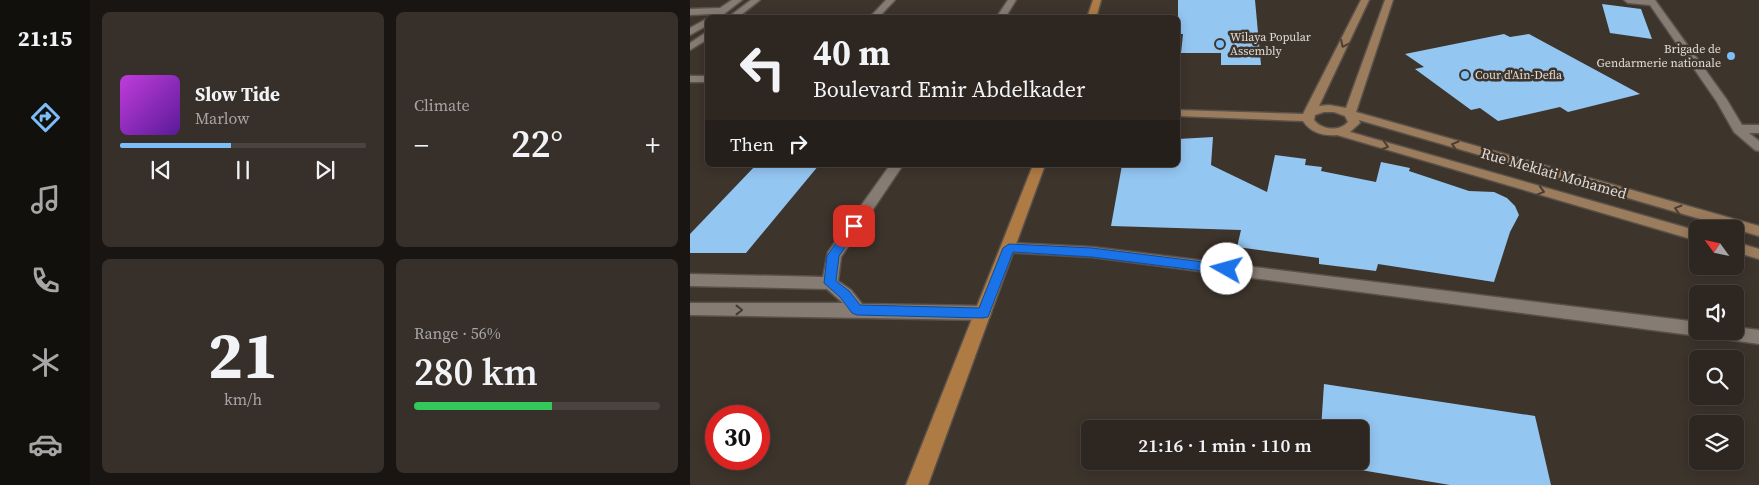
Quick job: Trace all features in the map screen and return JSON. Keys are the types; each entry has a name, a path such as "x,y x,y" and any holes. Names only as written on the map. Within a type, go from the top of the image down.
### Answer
{"main road":[{"path":"1092,15 1097,0"},
{"path":"917,485 1039,167"}],"street":[{"path":"716,15 738,0"},
{"path":"735,15 756,0"},
{"path":"876,15 891,0"},
{"path":"1002,15 1012,0"},
{"path":"1180,113 1308,116 1365,0"},
{"path":"1338,132 1352,127 1353,119 1350,114 1389,0"},
{"path":"1628,0 1652,2 1723,102 1738,129 1759,147"},
{"path":"690,12 721,11"},
{"path":"690,32 705,22"},
{"path":"690,47 705,36"},
{"path":"690,79 705,79"},
{"name":"Rue Meklati Mohamed","path":"1689,233 1338,132 1316,128 1308,122 1308,116 1316,110 1332,108 1759,231"},
{"path":"1738,129 1759,129"},
{"path":"830,283 833,256 896,167"},
{"path":"1009,248 1092,252 1689,328"},
{"path":"1744,250 1759,254"},
{"path":"690,280 830,283 845,294 857,310"},
{"path":"690,309 983,313"},
{"path":"1744,335 1759,337"}],"building":[{"name":"Wilaya Popular Assembly","path":"1178,0 1255,0 1261,65 1221,65 1221,53 1181,53 1183,34 1180,34 1180,15 1178,15"},
{"path":"1602,4 1641,9 1652,39 1610,33"},
{"name":"Cour d'Ain-Defla","path":"1504,34 1510,37 1529,34 1640,94 1568,112 1560,107 1498,121 1480,108 1471,110 1415,69 1424,67 1405,54"},
{"path":"1213,137 1211,165 1267,192 1275,155 1306,159 1305,165 1322,167 1321,171 1376,182 1381,162 1410,168 1409,171 1469,191 1494,192 1507,198 1515,206 1519,215 1510,232 1494,282 1378,264 1376,271 1319,264 1319,258 1237,247 1241,230 1111,226 1122,167 1180,167 1180,139"},
{"path":"754,167 817,167 746,253 690,253 690,234"},
{"path":"1324,384 1535,416 1551,485 1450,485 1361,470 1369,470 1369,420 1322,420"}],"place":[{"name":"Wilaya Popular Assembly","path":"1220,44"},
{"name":"Brigade de Gendarmerie nationale","path":"1731,56"},
{"name":"Cour d'Ain-Defla","path":"1465,75"}],"route":[{"path":"854,226 833,256 830,283 845,294 857,310 983,313 1009,248 1092,252 1227,269"}]}
